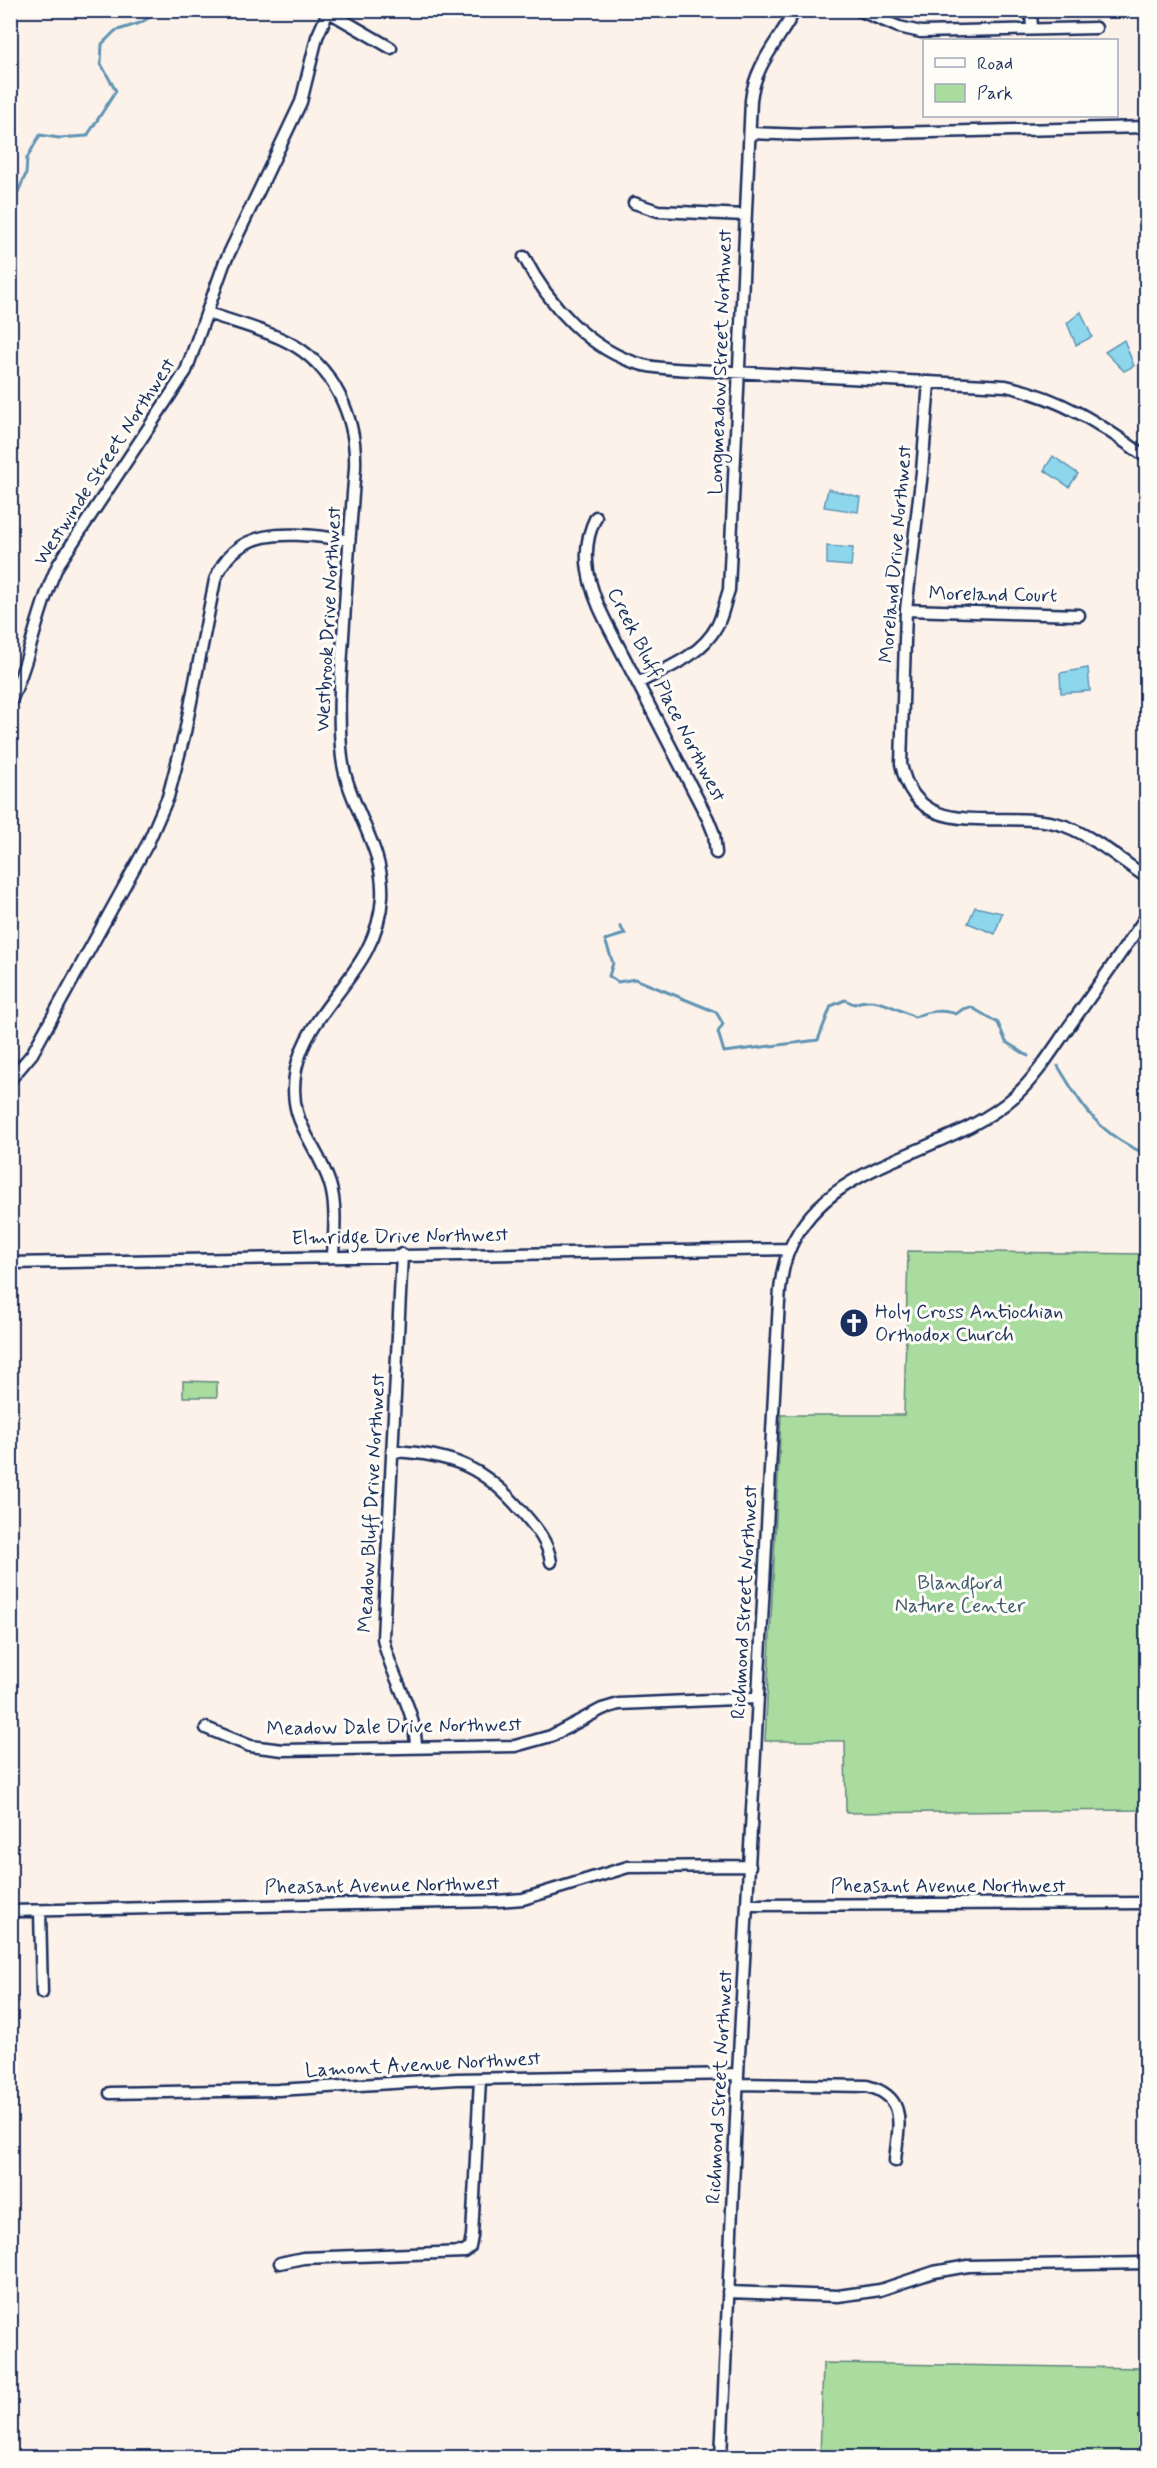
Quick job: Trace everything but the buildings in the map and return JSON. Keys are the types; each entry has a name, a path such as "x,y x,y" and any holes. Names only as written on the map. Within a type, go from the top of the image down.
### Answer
{"street":[{"name":"Longmeadow Street Northwest","path":"638,683 688,658 710,638 719,622 729,590 752,86 770,49 795,10"},
{"path":"858,10 899,27 921,32 1096,28"},
{"path":"1031,10 1032,29"},
{"path":"329,11 391,48"},
{"name":"Westwinde Street Northwest","path":"10,703 26,663 49,582 58,565 181,381 196,350 224,266 301,102 317,37 329,11"},
{"path":"750,133 806,135 1146,127"},
{"path":"634,203 658,211 745,215"},
{"path":"524,257 539,284 591,340 618,356 644,365 665,369 1006,386 1038,394 1074,408 1146,457"},
{"name":"Westbrook Drive Northwest","path":"208,313 288,342 318,364 339,393 349,418 356,459 339,728 348,787 374,848 382,895 377,926 366,954 303,1045 296,1070 295,1097 300,1125 331,1186 333,1256"},
{"name":"Moreland Drive Northwest","path":"929,382 922,472 906,610 902,764 906,785 915,800 928,810 952,816 1064,826 1107,849 1146,878"},
{"name":"Creek Bluff Place Northwest","path":"596,517 587,539 590,581 600,610 708,819 714,834 716,854"},
{"path":"10,1080 32,1054 148,843 168,797 186,729 215,580 225,560 241,546 262,536 284,534 350,540"},
{"name":"Moreland Court","path":"906,610 1079,615"},
{"name":"Richmond Street Northwest","path":"722,2457 738,2079 749,1905 777,1329 782,1281 790,1249 820,1207 852,1181 969,1127 999,1109 1016,1095 1042,1066 1146,917"},
{"name":"Elmridge Drive Northwest","path":"10,1263 402,1254 790,1249"},
{"name":"Meadow Bluff Drive Northwest","path":"402,1254 383,1638 388,1662 411,1711 416,1748"},
{"path":"392,1451 452,1459 482,1473 507,1494 540,1533 550,1551 551,1562"},
{"name":"Meadow Dale Drive Northwest","path":"206,1728 250,1746 271,1749 416,1748 524,1744 551,1736 602,1708 631,1702 758,1698"},
{"name":"Pheasant Avenue Northwest","path":"10,1911 497,1902 523,1899 628,1867 750,1866"},
{"name":"Pheasant Avenue Northwest","path":"749,1905 1146,1904"},
{"path":"40,1911 42,1993"},
{"path":"280,2263 303,2258 465,2252 470,2247 472,2236 480,2079"},
{"name":"Lamont Avenue Northwest","path":"110,2093 278,2090 480,2079 738,2079 867,2086 881,2090 892,2097 898,2109 895,2161"},
{"path":"728,2292 838,2296 880,2289 934,2272 968,2266 1146,2263"}],"green space":[{"name":"Blandford Nature Center","path":"908,1251 1146,1254 1146,1810 846,1813 845,1741 765,1741 781,1415 904,1415"},
{"path":"183,1381 217,1382 217,1397 183,1397"},
{"path":"823,2363 1146,2368 1146,2457 820,2457"}],"water":[{"path":"1081,312 1092,337 1076,345 1067,323"},
{"path":"1124,340 1134,366 1124,371 1105,352"},
{"path":"1053,456 1078,474 1069,487 1044,470"},
{"path":"828,489 860,497 858,512 824,507"},
{"path":"827,546 853,548 851,566 827,564"},
{"path":"1088,668 1090,691 1061,693 1060,673"},
{"path":"975,907 1002,913 995,934 968,923"}],"waterway":[{"path":"10,210 26,174 27,158 40,135 59,138 87,136 116,91 101,64 102,44 115,31 140,23 162,10"},
{"path":"620,926 625,934 605,940 613,963 609,976 618,982 635,979 716,1012 723,1024 718,1032 724,1052 818,1040 831,1006 845,1000 854,1004 878,1002 915,1017 936,1011 956,1014 971,1007 998,1023 1006,1042 1028,1056"},
{"path":"1058,1066 1094,1119 1116,1138 1146,1154"}],"place":[{"name":"Holy Cross Antiochian Orthodox Church","path":"854,1323"}]}
